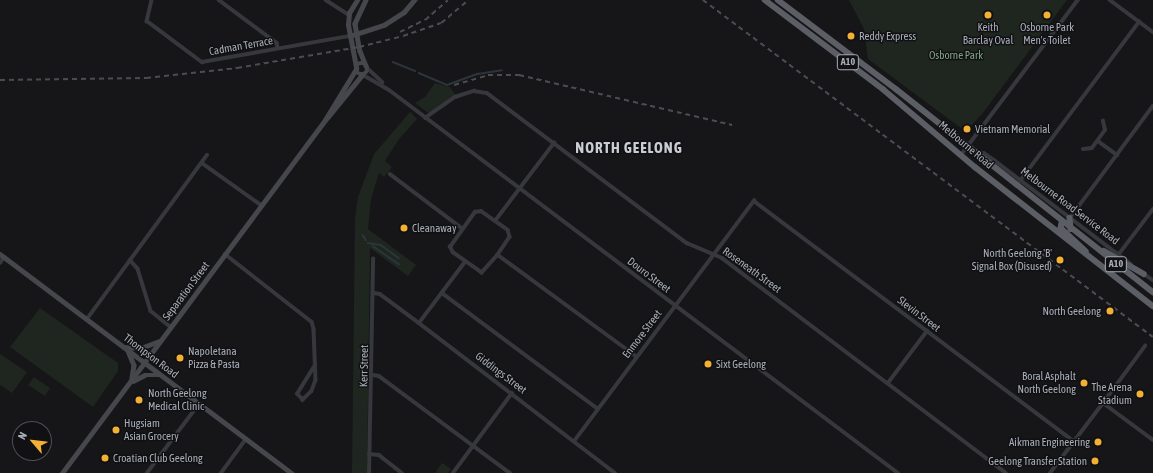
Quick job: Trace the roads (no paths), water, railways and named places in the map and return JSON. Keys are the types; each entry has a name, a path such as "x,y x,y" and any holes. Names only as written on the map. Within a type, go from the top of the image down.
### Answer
{"highway":[{"name":"Melbourne Road","path":"765,0 883,89 961,155 1153,306"},
{"name":"Melbourne Road","path":"778,0 968,146 1071,230 1153,292"},
{"path":"1070,218 1071,230"},
{"path":"1062,222 1061,228 1082,246 1090,257"},
{"path":"1078,235 1144,274"}],"main road":[{"path":"357,0 349,15 350,36 356,68 363,75"},
{"path":"366,0 357,17 357,35 367,67"},
{"path":"350,36 382,26 404,12 414,0"},
{"path":"349,15 357,17"},
{"path":"356,68 360,64 367,67"},
{"name":"Separation Street","path":"62,473 324,120 363,75 367,67"},
{"name":"Separation Street","path":"324,120 356,68"},
{"name":"Thompson Road","path":"2,256 292,473"},
{"path":"130,383 134,365 125,348 141,348 161,340"},
{"path":"130,383 143,375 162,376"}],"street":[{"name":"Cadman Terrace","path":"152,0 147,21 202,62 350,36"},
{"path":"219,0 277,43 278,48"},
{"path":"326,0 349,15"},
{"path":"961,155 1078,0"},
{"path":"1110,0 1153,32"},
{"path":"1020,181 1139,22"},
{"name":"Douro Street","path":"367,67 389,90"},
{"name":"Douro Street","path":"363,75 389,90 898,473"},
{"name":"Roseneath Street","path":"425,118 452,98 474,91 482,91 687,243 714,254 888,383 1006,473"},
{"path":"1070,218 1153,106"},
{"path":"1083,149 1092,148 1098,140 1105,130 1103,121"},
{"path":"1098,140 1117,155"},
{"path":"495,221 554,143"},
{"name":"Melbourne Road Service Road","path":"974,151 984,153 1153,280"},
{"path":"87,319 207,155"},
{"path":"202,162 261,205"},
{"path":"390,174 462,228"},
{"name":"Enmore Street","path":"575,440 636,356 754,201"},
{"name":"Slevin Street","path":"754,201 1074,441"},
{"path":"1119,254 1153,210"},
{"path":"478,211 495,221 510,234 509,241 482,273 453,253 450,247 462,228 478,211"},
{"path":"225,254 310,319 314,329 315,365 315,386 306,399 303,399 297,394 315,365"},
{"path":"498,255 636,356"},
{"path":"0,263 2,256"},
{"name":"Kerr Street","path":"369,473 373,375 373,259"},
{"path":"130,260 138,269 151,311 171,327"},
{"path":"419,323 465,262"},
{"name":"Giddings Street","path":"374,293 380,294 419,323 575,440 615,473"},
{"path":"442,293 598,409"},
{"path":"888,383 927,331"},
{"path":"1050,473 1145,346"},
{"path":"373,375 380,376 510,473"},
{"path":"453,473 512,393"},
{"path":"1103,403 1153,440"},
{"path":"147,473 199,404"},
{"path":"221,473 246,439"},
{"path":"370,454 378,455 402,473"}],"waterway":[{"path":"393,62 415,71"},
{"path":"419,73 447,85 478,74 502,70"},
{"path":"363,235 366,240"},
{"path":"368,243 381,245 399,258"},
{"path":"373,246 399,264"}],"railway":[{"path":"400,32 425,20 448,0"},
{"path":"0,80 146,78 237,68 359,47 403,36 441,23 468,0"},
{"path":"703,0 1153,337"},
{"path":"454,85 488,75 519,75 732,125"}],"place":[{"name":"Keith Barclay Oval","path":"988,15"},
{"name":"Osborne Park Men's Toilet","path":"1047,15"},
{"name":"Reddy Express","path":"851,36"},
{"name":"Vietnam Memorial","path":"967,129"},
{"name":"Cleanaway","path":"404,228"},
{"name":"North Geelong 'B' Signal Box (Disused)","path":"1060,260"},
{"name":"North Geelong","path":"1110,311"},
{"name":"Napoletana Pizza & Pasta","path":"180,358"},
{"name":"Sixt Geelong","path":"708,364"},
{"name":"Boral Asphalt North Geelong","path":"1084,383"},
{"name":"The Arena Stadium","path":"1140,394"},
{"name":"North Geelong Medical Clinic","path":"139,400"},
{"name":"Hugsiam Asian Grocery","path":"116,430"},
{"name":"Aikman Engineering","path":"1098,442"},
{"name":"Croatian Club Geelong","path":"105,458"},
{"name":"Geelong Transfer Station","path":"1095,461"}],"district":[{"name":"NORTH GEELONG","path":"629,148"}],"park label":[{"name":"Osborne Park","path":"956,55"}]}
